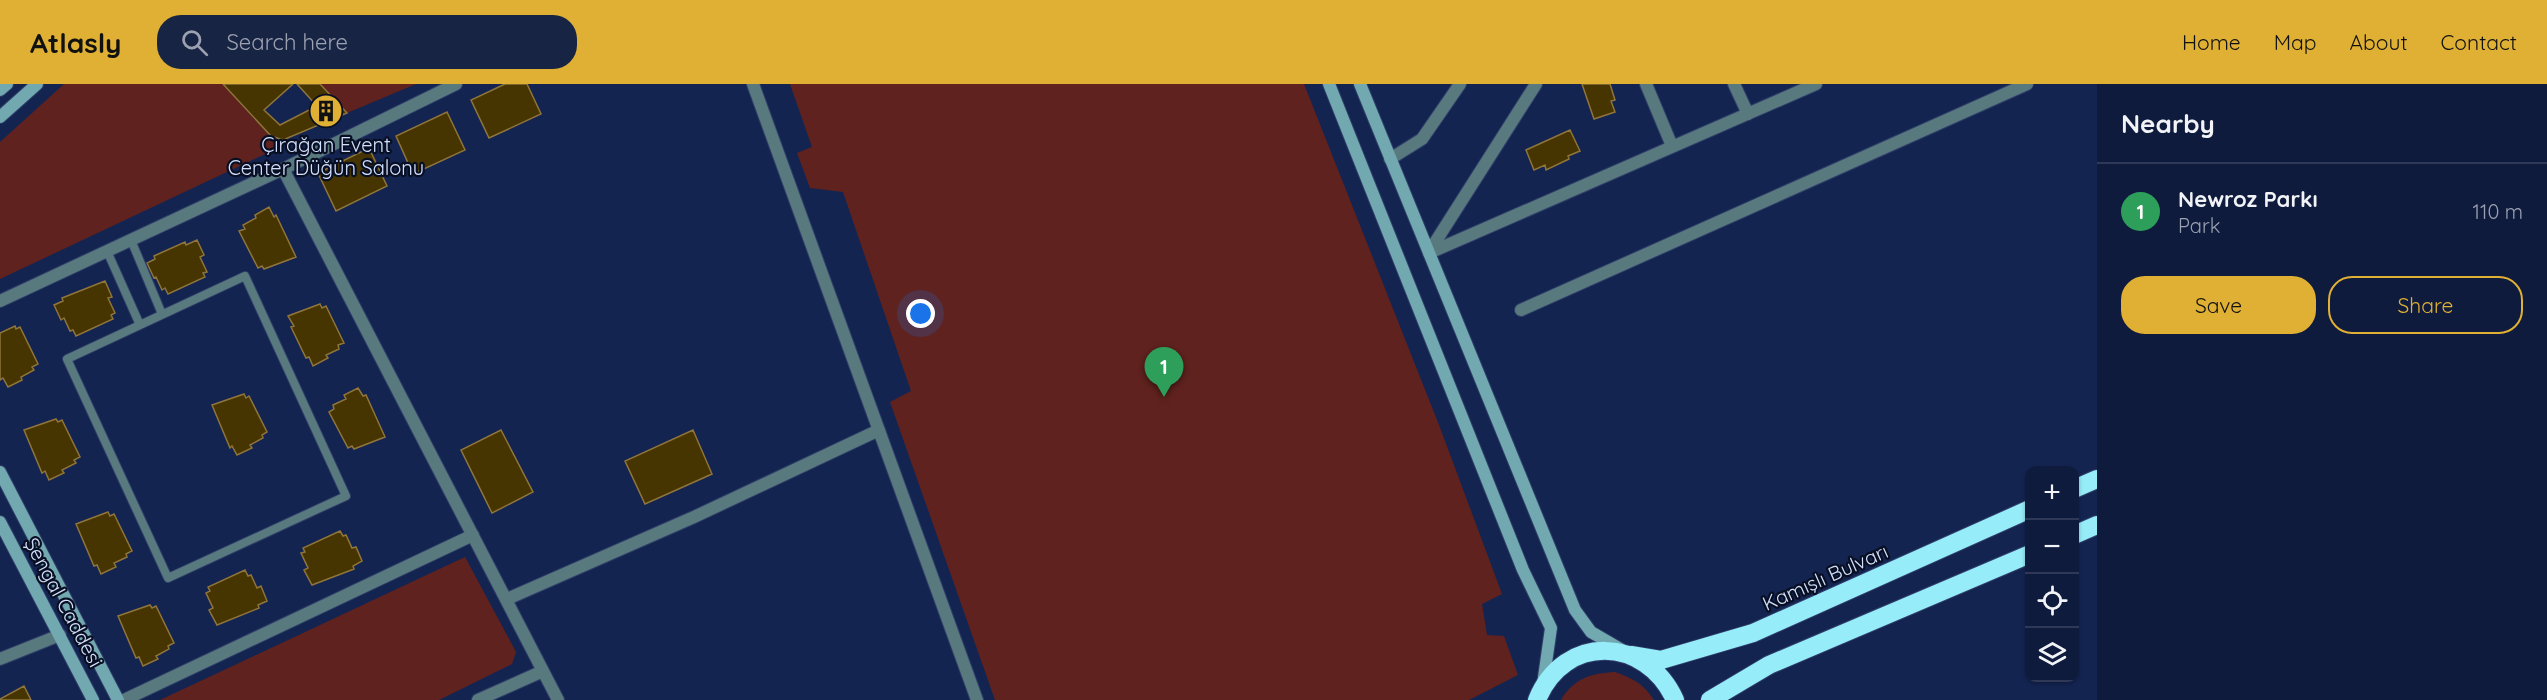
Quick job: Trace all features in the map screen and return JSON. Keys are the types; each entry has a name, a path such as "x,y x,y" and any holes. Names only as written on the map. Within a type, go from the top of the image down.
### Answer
{"highway":[{"path":"2079,487 2097,479"},
{"name":"Kamışlı Bulvarı","path":"1539,694 1564,663 1585,653 1608,650 1662,660 1753,633 2025,511"},
{"path":"2079,533 2097,525"},
{"path":"1710,700 1769,665 2025,556"},
{"path":"1631,655 1652,666 1667,683 1675,700"}],"main road":[{"path":"0,90 7,84"},
{"path":"0,117 37,84"},
{"path":"1329,84 1523,570 1551,627 1548,659 1539,694"},
{"path":"1360,84 1575,610 1591,632 1631,655"},
{"path":"0,472 118,700"},
{"name":"Şengal Caddesi","path":"0,522 93,700"}],"street":[{"path":"0,301 283,169 456,84"},
{"path":"753,84 977,700"},
{"path":"1390,159 1422,139 1460,84"},
{"path":"1429,253 1536,84"},
{"path":"1646,84 1672,146"},
{"path":"1734,84 1748,114"},
{"path":"1429,253 1816,84"},
{"path":"1521,310 2027,84"},
{"path":"283,169 558,700"},
{"path":"507,599 694,517 879,430"},
{"path":"123,700 473,535"},
{"path":"0,659 60,635"},
{"path":"478,700 543,671"}],"lane":[{"path":"131,240 162,314"},
{"path":"106,251 140,325"},
{"path":"245,276 346,496 168,578 67,359 140,325 245,276"}],"shaded area":[{"path":"64,84 223,84 280,147 0,279 0,142"},
{"path":"320,84 416,84 347,113"},
{"path":"790,84 1304,84 1439,425 1502,594 1482,604 1487,635 1504,636 1518,675 1469,700 995,700 890,402 911,391 843,192 810,188 797,153 812,147"},
{"path":"465,557 516,652 512,664 439,700 160,700"},
{"path":"1615,672 1637,682 1654,700 1561,700 1571,687 1584,678"}],"building":[{"name":"Çırağan Event Center Düğün Salonu","path":"223,84 293,84 264,110 280,125 317,106 297,84 320,84 347,113 283,140 271,136"},
{"path":"505,84 527,84 541,114 489,138 471,100"},
{"path":"1582,84 1610,84 1615,100 1611,101 1615,112 1594,119"},
{"path":"447,112 465,150 413,174 396,136"},
{"path":"1570,130 1580,151 1546,170 1545,165 1534,170 1526,150"},
{"path":"369,148 387,186 336,211 318,173"},
{"path":"269,207 274,217 276,215 296,257 264,269 262,266 258,268 239,231 245,229 243,225 256,218 255,215"},
{"path":"197,240 204,255 200,257 207,272 203,273 205,277 168,294 165,288 162,290 147,263 155,259 154,256 185,242 186,245"},
{"path":"105,281 112,297 108,298 115,313 111,315 113,319 76,336 73,330 70,331 64,318 61,320 54,305 63,301 62,298"},
{"path":"320,304 322,308 326,306 344,343 338,345 339,349 326,355 328,358 313,366 309,357 306,358 288,316"},
{"path":"15,326 16,329 20,327 38,364 32,367 34,370 21,377 22,380 8,387 3,378 0,380 0,333"},
{"path":"358,388 363,396 366,395 385,437 354,449 352,446 348,448 329,412 334,409 333,405 346,399 344,395"},
{"path":"244,394 246,398 249,396 267,432 262,435 263,438 250,445 252,448 237,455 232,446 230,448 212,405"},
{"path":"56,419 58,422 62,420 80,457 74,460 76,463 62,470 64,473 49,480 45,471 42,473 24,430"},
{"path":"501,430 533,492 492,513 461,450"},
{"path":"693,430 712,474 645,504 625,461"},
{"path":"108,512 110,516 114,514 132,551 126,554 127,557 114,563 116,567 101,574 97,565 94,566 76,524"},
{"path":"340,531 343,536 346,535 352,548 356,547 362,561 353,566 354,569 312,585 304,570 308,568 301,553 305,552 303,548"},
{"path":"245,570 248,576 251,575 257,588 261,586 267,601 258,605 259,608 217,625 209,610 213,608 206,593 210,591 208,587"},
{"path":"150,605 152,608 156,606 174,643 168,646 169,649 156,656 158,659 143,666 139,657 136,658 118,616"},
{"path":"24,686 31,700 0,700 0,699"}],"place":[{"name":"Çırağan Event Center Düğün Salonu","path":"326,111"},
{"name":"Newroz Parkı","path":"1164,397"}]}
